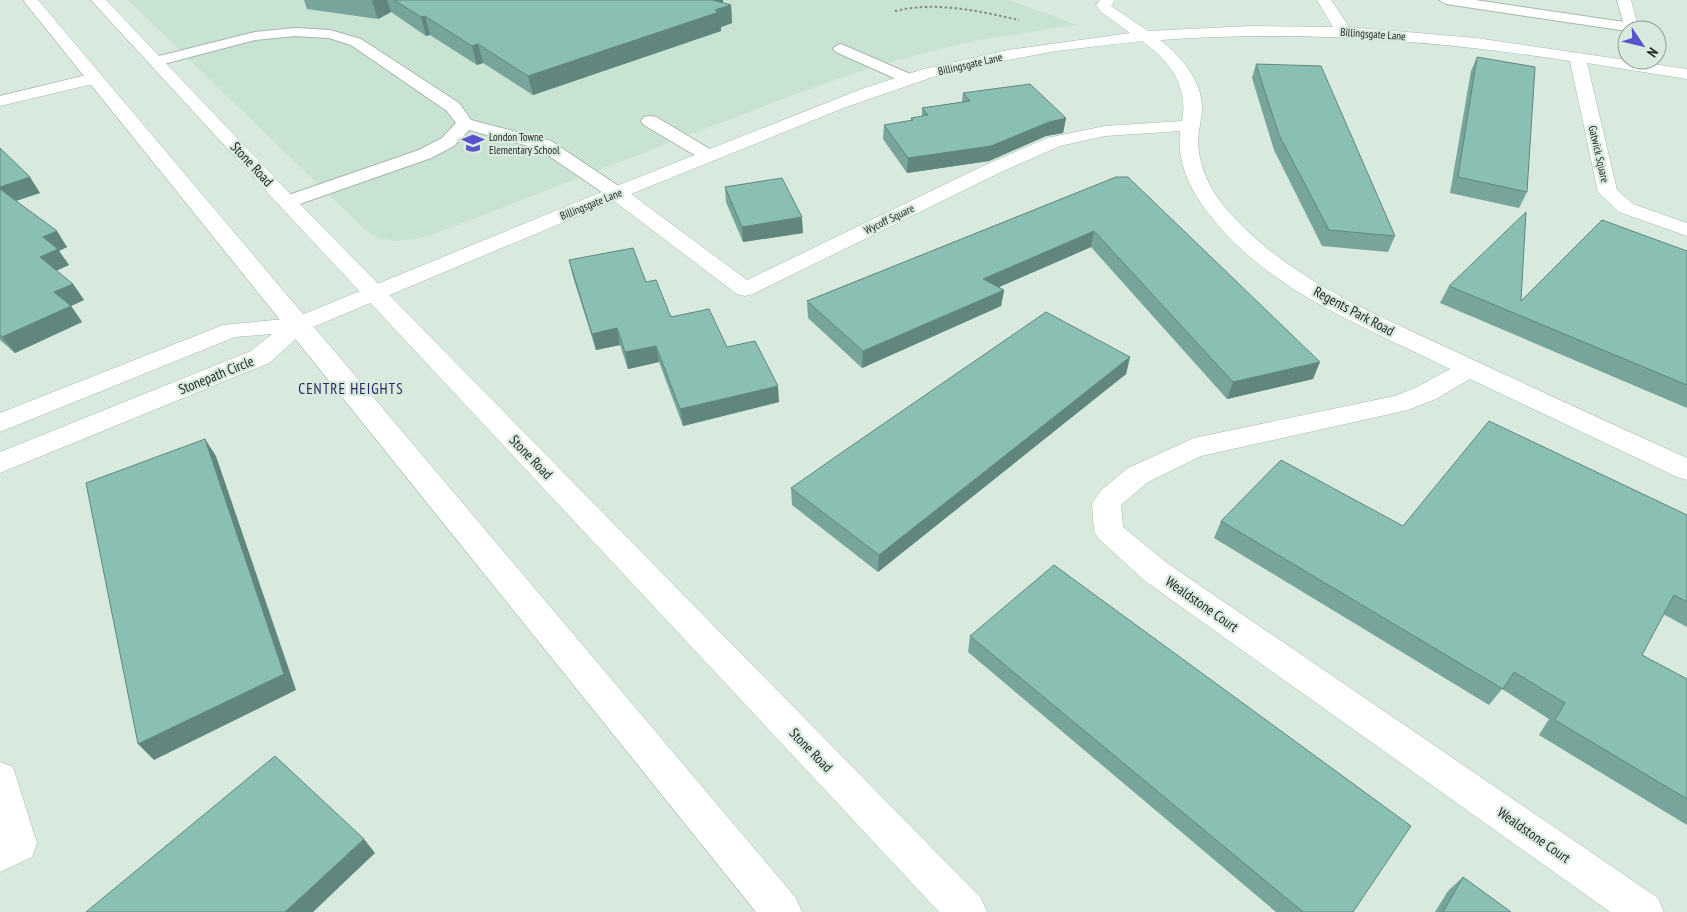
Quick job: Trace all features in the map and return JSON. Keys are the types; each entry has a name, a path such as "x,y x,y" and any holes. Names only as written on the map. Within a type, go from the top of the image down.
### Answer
{"street":[{"path":"30,0 782,912"},
{"name":"Stone Road","path":"98,0 287,202 967,912"},
{"name":"Regents Park Road","path":"1108,0 1103,5 1106,9 1145,37 1175,62 1183,75 1191,94 1193,106 1189,142 1190,158 1194,170 1203,189 1221,216 1252,247 1336,304 1687,470"},
{"path":"1324,0 1344,32"},
{"path":"1624,0 1629,20"},
{"name":"Billingsgate Lane","path":"298,325 616,193 864,94 909,79 958,66 1051,47 1145,37 1231,32 1344,32 1451,40 1617,61"},
{"name":"Gatwick Square","path":"1577,57 1608,192 1626,208 1687,230"},
{"name":"Billingsgate Lane","path":"1667,70 1687,74"},
{"path":"0,101 95,78"},
{"name":"Wycoff Square","path":"616,193 745,289 992,169 1054,142 1105,131 1191,128"},
{"path":"0,423 231,330 298,325"},
{"name":"Stonepath Circle","path":"0,463 260,357 298,325"},
{"name":"Wealdstone Court","path":"1468,368 1429,393 1399,404 1194,448 1138,475 1110,498 1106,504 1110,531 1123,545 1156,572 1644,912"},
{"path":"0,779 18,843 0,853"}],"lane":[{"path":"1446,0 1617,26"},
{"path":"156,61 255,36 295,32 330,34 356,42 453,107 465,124 545,144 616,193"},
{"path":"841,50 909,79"},
{"path":"650,121 709,156"},
{"path":"287,202 425,154 448,142 465,124"}],"path":[{"path":"895,11 903,8 917,7 983,11 1020,20"}],"shaded area":[{"name":"London Towne Elementary School","path":"128,0 1009,0 1077,25 978,40 879,65 798,93 434,234 417,239 395,241 377,238 365,230"}],"building":[{"path":"394,0 712,0 731,5 715,10 719,12 528,76 478,44 472,46 425,16 421,17"},
{"path":"1477,57 1535,67 1527,192 1458,177"},
{"path":"1256,64 1321,66 1395,236 1329,230 1279,135"},
{"path":"1030,84 1066,118 1049,122 991,146 908,158 884,125 913,120 911,118 928,115 922,108 970,101 963,93"},
{"path":"0,148 30,177 0,187"},
{"path":"1116,177 1128,177 1320,362 1233,382 1094,231 983,279 1004,290 863,351 807,301"},
{"path":"782,178 802,217 742,227 725,187"},
{"path":"0,189 57,231 43,237 58,249 40,257 73,284 54,292 71,306 2,337 0,335"},
{"path":"1526,212 1521,301 1602,220 1687,251 1687,385 1449,286"},
{"path":"633,248 646,282 656,280 671,317 709,309 727,347 755,341 778,386 680,409 656,346 625,352 617,328 592,334 569,260"},
{"path":"1046,312 1130,357 879,555 791,488 841,453"},
{"path":"1489,421 1687,515 1687,602 1674,595 1642,655 1687,679 1687,799 1555,720 1565,703 1514,672 1503,689 1221,521 1281,460 1403,526"},
{"path":"205,439 284,674 138,744 86,483"},
{"path":"1054,565 1411,826 1353,912 1303,912 970,636"},
{"path":"275,756 364,839 285,912 86,912"},
{"path":"1463,877 1511,912 1443,912"}],"place":[{"name":"London Towne Elementary School","path":"473,143"}],"district":[{"name":"CENTRE HEIGHTS","path":"351,388"}]}
